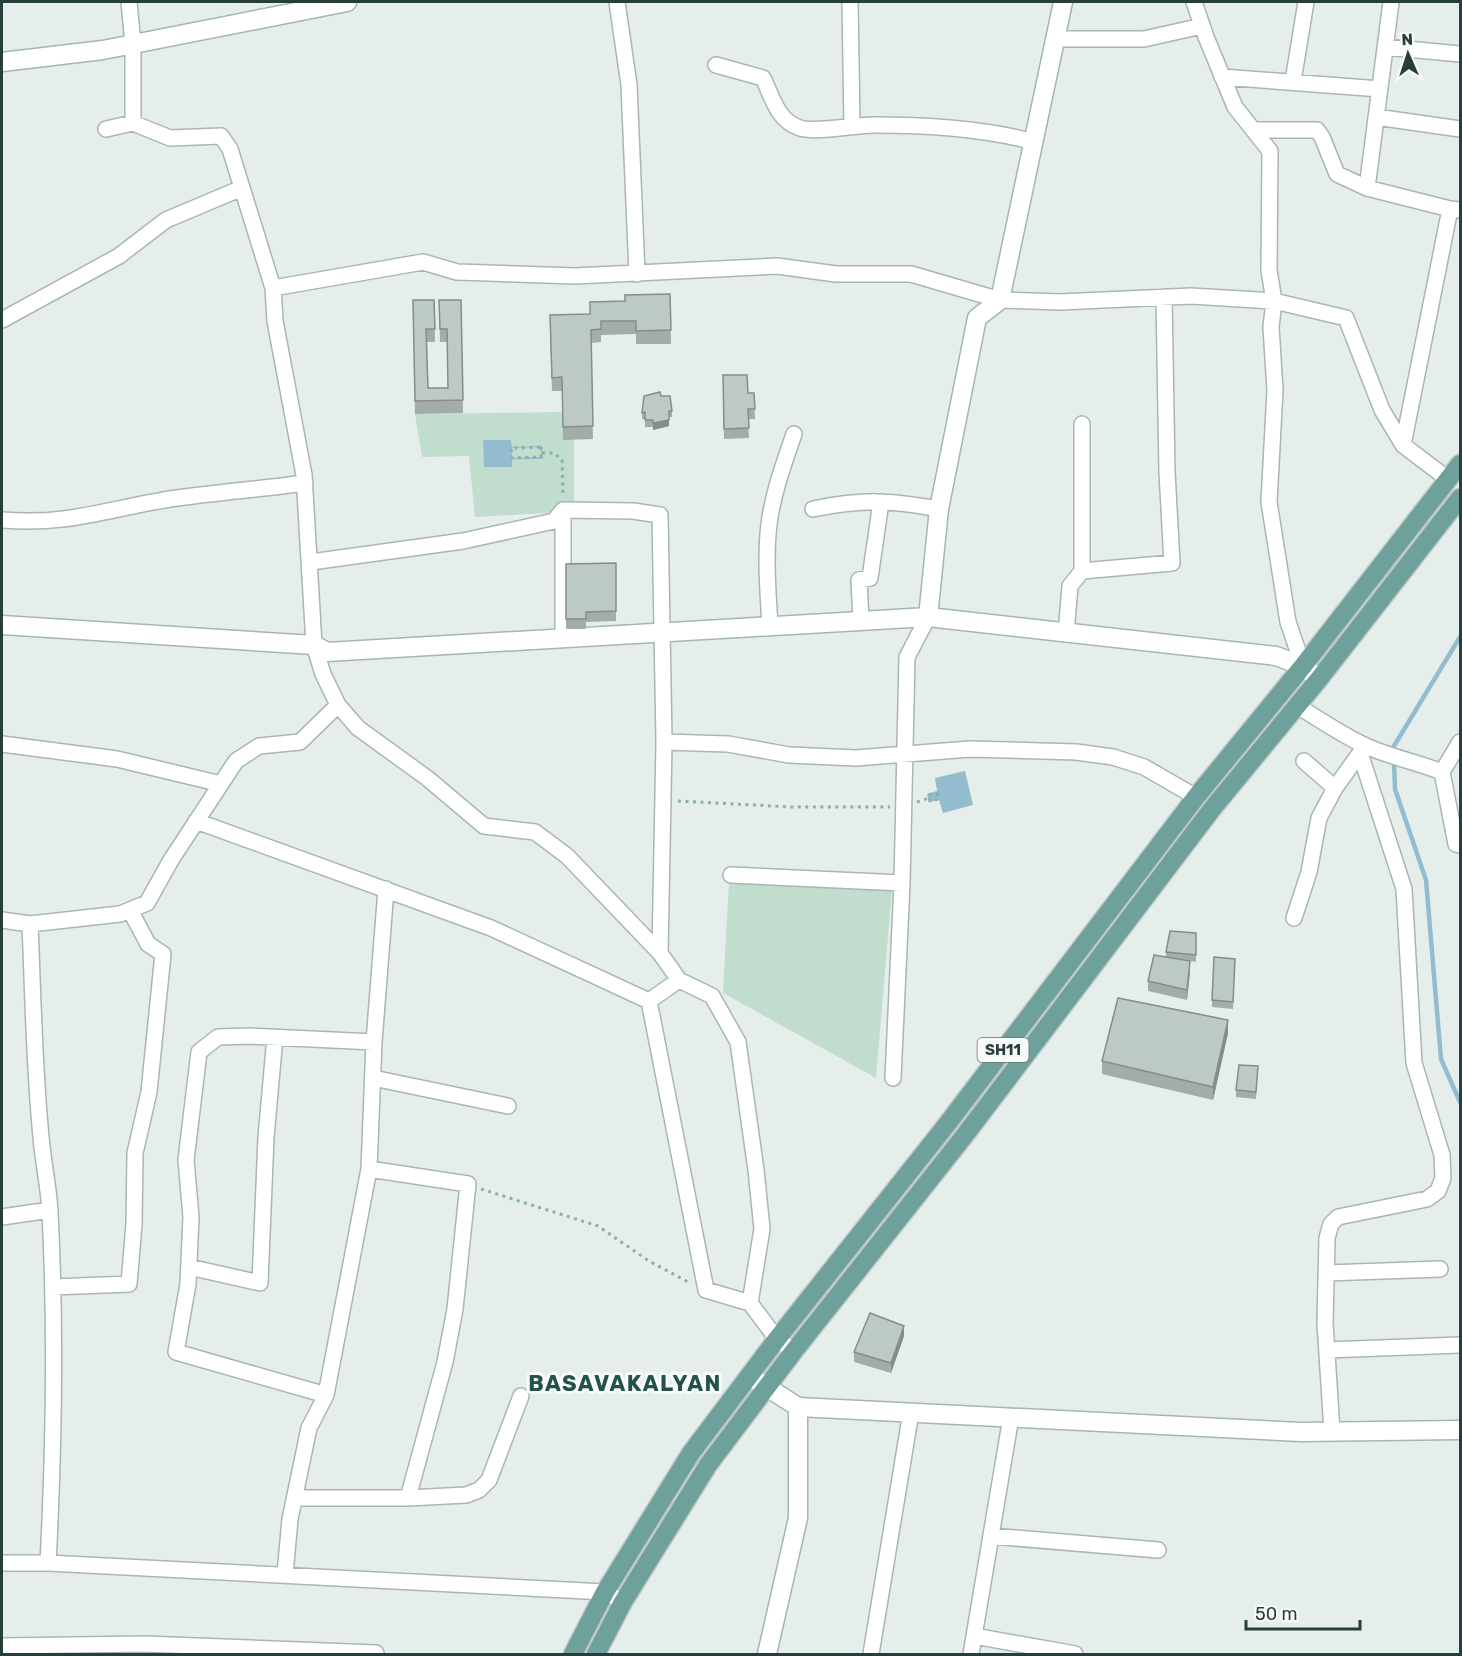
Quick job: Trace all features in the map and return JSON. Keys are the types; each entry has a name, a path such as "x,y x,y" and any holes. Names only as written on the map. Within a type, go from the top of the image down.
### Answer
{"main road":[{"name":"SH11","path":"573,1654 605,1592 691,1453 751,1377 777,1339 948,1123 1196,797 1303,666 1461,465"},
{"name":"SH11","path":"596,1654 623,1602 708,1465 794,1351 965,1135 1212,809 1319,679 1461,498"}],"street":[{"path":"129,2 133,44 133,123"},
{"path":"2,62 133,44 347,2"},
{"path":"617,2 629,85 637,274"},
{"path":"850,2 852,126"},
{"path":"893,1078 902,883 907,657 928,617 939,509 957,408 977,318 1000,300 1063,2"},
{"path":"1194,2 1235,107 1270,151 1269,270 1274,301 1271,327 1275,390 1269,502 1288,622 1303,666"},
{"path":"1293,81 1306,2"},
{"path":"1367,188 1391,2"},
{"path":"1055,39 1144,39 1202,26"},
{"path":"1385,47 1461,54"},
{"path":"716,65 763,78 773,104 786,120 800,128 909,126 999,132 1034,142"},
{"path":"1222,77 1380,89"},
{"path":"1376,117 1461,129"},
{"path":"106,129 133,123 170,138 221,136 230,149 273,288 275,321 305,483 314,645 338,705 358,729 427,778 484,826 535,832 567,856 660,953 679,980 712,996 738,1042 762,1229 750,1303"},
{"path":"1253,130 1317,130 1336,174 1367,188 1456,210 1403,445"},
{"path":"2,320 119,256 166,220 242,188"},
{"path":"273,288 423,262 457,272 574,276 777,266 836,274 911,274 1000,300 1060,302 1191,296 1274,301 1346,318 1382,410 1403,445 1449,480"},
{"path":"1082,571 1172,563 1167,472 1164,297"},
{"path":"1066,634 1070,586 1082,571 1080,472 1082,424"},
{"path":"770,626 767,569 770,522 777,484 794,434"},
{"path":"2,520 36,523 86,518 177,498 305,483"},
{"path":"813,509 856,501 939,509"},
{"path":"861,621 860,580 870,578 881,502"},
{"path":"311,561 463,541 554,521 563,510"},
{"path":"563,510 633,511 660,515 664,741 660,953"},
{"path":"563,510 563,639"},
{"path":"2,625 314,645 327,652 928,617 1276,656 1303,666 1319,679"},
{"path":"2,920 30,924 120,914 147,903 196,821 236,761 259,746 300,742 338,705"},
{"path":"1296,705 1362,749 1404,758 1442,772"},
{"path":"664,741 728,744 789,755 856,758 970,749 1076,752 1104,756 1144,767 1196,797"},
{"path":"1461,742 1442,772 1456,844 1461,845"},
{"path":"2,744 117,759 221,784"},
{"path":"1294,918 1309,872 1319,818 1335,788 1362,749"},
{"path":"1332,1431 1327,1350 1326,1273 1327,1238 1331,1224 1338,1217 1427,1199 1438,1191 1443,1178 1442,1155 1414,1063 1404,889 1362,749"},
{"path":"1304,761 1335,788"},
{"path":"196,821 491,928 649,1001"},
{"path":"731,874 902,883"},
{"path":"285,1574 290,1520 309,1428 326,1395 369,1169 374,1042 386,889"},
{"path":"53,1287 129,1284 134,1224 135,1153 152,1070 163,954 148,944 130,910"},
{"path":"30,924 41,1137 50,1210 53,1287 52,1473 48,1563"},
{"path":"649,1001 679,980"},
{"path":"649,1001 706,1290 750,1303 777,1339 794,1351"},
{"path":"326,1395 176,1352 189,1267 191,1217 186,1160 199,1052 218,1037 275,1037 374,1042"},
{"path":"189,1267 260,1283 266,1137 275,1037"},
{"path":"373,1078 508,1106"},
{"path":"369,1169 468,1184 455,1309 446,1362 408,1498"},
{"path":"2,1217 50,1210"},
{"path":"1326,1273 1440,1269"},
{"path":"1327,1350 1461,1345"},
{"path":"751,1377 798,1407 1332,1431 1461,1430"},
{"path":"295,1498 408,1498 466,1495 479,1490 489,1480 521,1396"},
{"path":"767,1654 798,1518 798,1407"},
{"path":"871,1654 911,1412"},
{"path":"971,1654 1011,1417"},
{"path":"991,1536 1158,1550"},
{"path":"2,1563 285,1574 605,1592 623,1602"},
{"path":"974,1636 1075,1654"},
{"path":"2,1646 53,1650 144,1644 376,1653"}],"path":[{"path":"541,447 541,453 541,457 512,458 511,448 541,447"},
{"path":"541,453 554,453 562,460 563,510"},
{"path":"664,801 792,807 903,806 929,798"},
{"path":"468,1184 598,1226 674,1276 706,1290"}],"green space":[{"path":"563,412 574,439 574,506 546,513 475,517 469,456 422,457 415,414"},
{"path":"729,881 892,889 876,1078 723,993"}],"water":[{"path":"483,440 511,440 512,447 542,446 543,459 512,459 512,467 484,467","holes":["541,447 541,457 512,458 512,448"]},
{"path":"965,771 973,805 943,813 939,800 929,802 927,794 937,791 935,778"}],"building":[{"path":"670,294 671,330 636,331 636,321 601,321 601,329 591,330 593,426 563,427 562,377 552,378 550,315 590,314 590,302 625,301 625,295"},
{"path":"413,300 434,300 435,329 426,329 428,388 448,388 447,329 440,329 439,300 461,300 463,400 415,401"},
{"path":"723,375 747,375 748,393 754,393 755,409 748,409 749,428 724,429"},
{"path":"660,392 661,396 670,396 672,411 669,411 669,420 653,423 653,420 645,420 645,412 642,413 644,396"},
{"path":"616,563 616,611 586,612 586,619 566,619 566,564"},
{"path":"1170,931 1196,933 1196,955 1166,952"},
{"path":"1154,955 1190,961 1187,990 1148,981"},
{"path":"1214,957 1235,959 1233,1002 1212,1000"},
{"path":"1118,998 1228,1020 1213,1087 1102,1061"},
{"path":"1239,1065 1258,1066 1256,1092 1236,1090"},
{"path":"870,1313 904,1326 891,1363 854,1352"}],"waterway":[{"path":"1394,752 1394,746 1460,637"},
{"path":"1394,761 1395,789 1426,880 1441,1059 1460,1102"}],"district":[{"name":"BASAVAKALYAN","path":"625,1383"}]}
